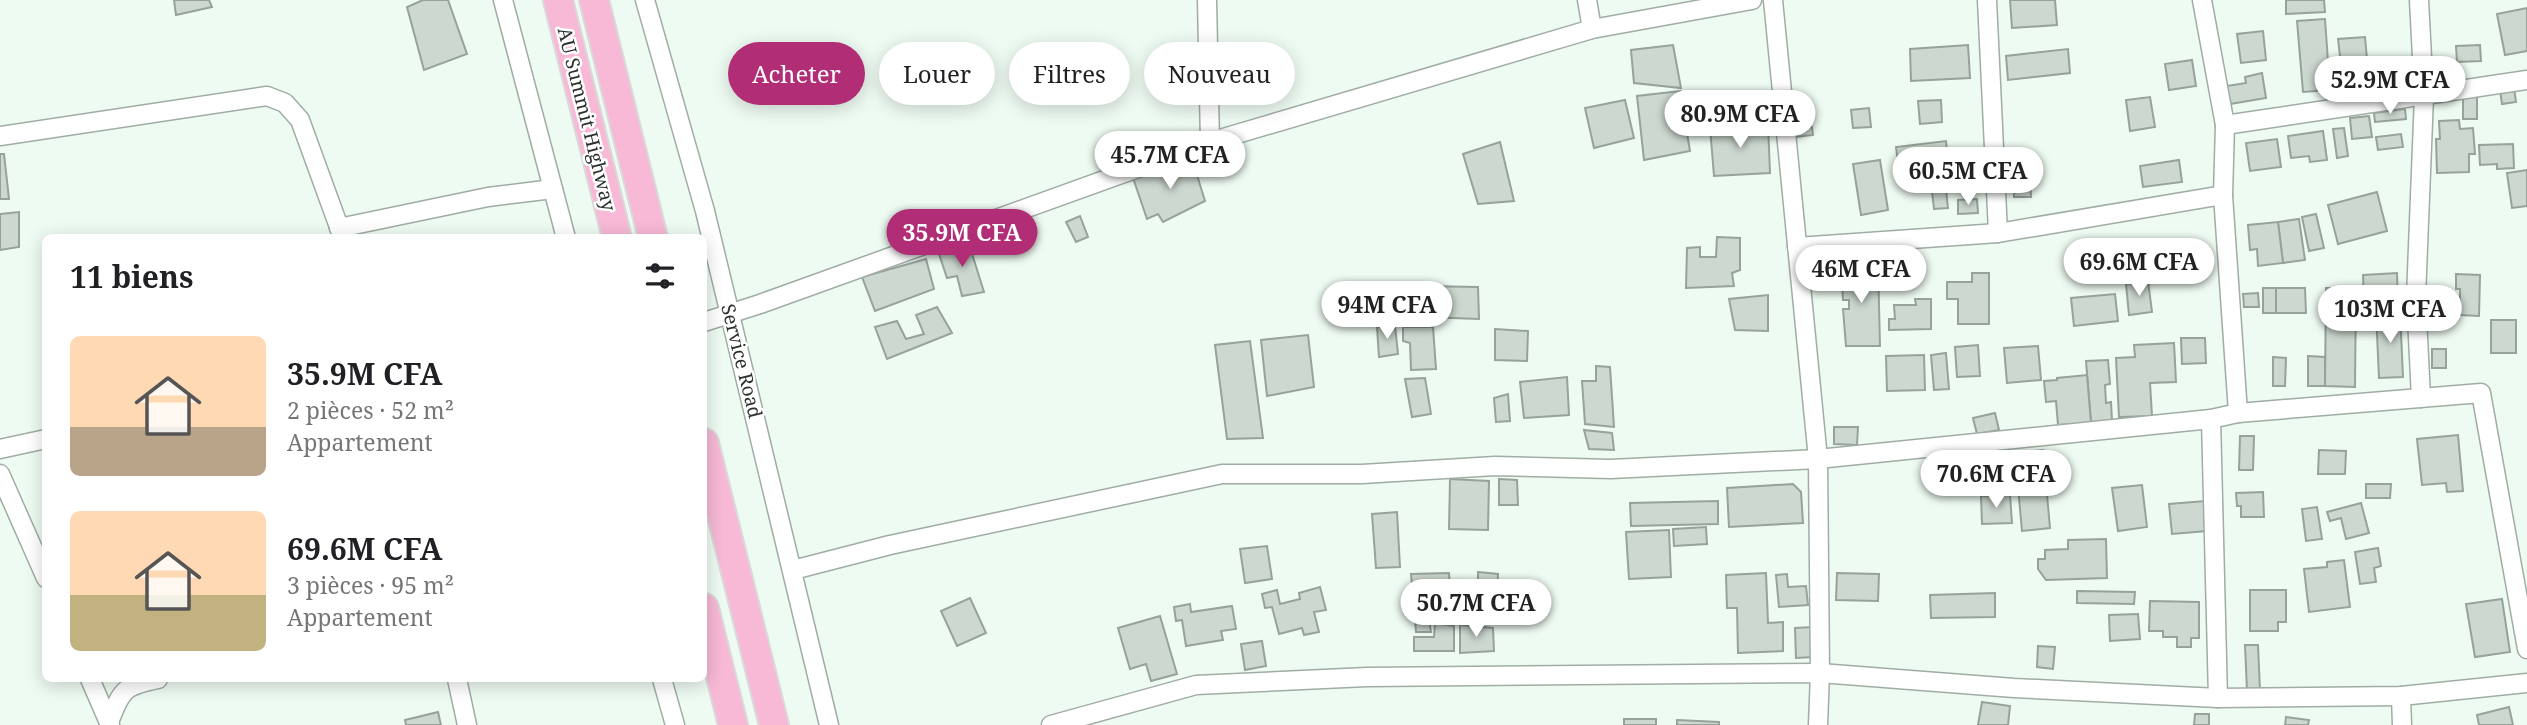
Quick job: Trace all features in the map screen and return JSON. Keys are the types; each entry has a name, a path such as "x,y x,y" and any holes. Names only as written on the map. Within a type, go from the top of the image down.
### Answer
{"main road":[{"name":"AU Summit Highway","path":"558,0 616,234"},
{"name":"AU Summit Highway","path":"594,0 652,234"},
{"path":"707,455 775,725"},
{"path":"707,620 733,725"}],"street":[{"path":"503,0 565,234"},
{"name":"Service Road","path":"645,0 731,313 829,725"},
{"path":"1207,0 1210,142"},
{"path":"1587,0 1592,29"},
{"path":"707,320 1210,142 1592,29 1752,0"},
{"path":"1773,0 1818,459 1818,725"},
{"path":"1987,0 1998,233"},
{"path":"2202,0 2225,125 2223,195 2238,413"},
{"path":"2419,0 2424,96 2416,297 2421,398"},
{"path":"2225,125 2527,80"},
{"path":"0,136 267,96 285,103 300,120 341,233 488,197 553,189"},
{"path":"1797,247 1998,233 2223,195"},
{"path":"793,570 890,545 1222,474 1362,474 1495,466 1611,469 1818,459 2211,419 2238,413 2481,393 2527,649"},
{"path":"2211,419 2218,698"},
{"path":"0,449 42,440"},
{"path":"0,474 42,569"},
{"path":"1051,725 1196,685 1367,677 1820,673 2014,688 2218,698 2401,696 2527,683"},
{"path":"91,682 109,724"},
{"path":"109,724 120,695 135,684 144,682"},
{"path":"458,682 467,725"},
{"path":"663,682 675,725"},
{"path":"2401,696 2402,725"}],"building":[{"path":"174,0 209,0 212,7 176,15"},
{"path":"423,0 448,0 467,54 424,70 407,7"},
{"path":"2010,0 2055,0 2057,25 2012,28"},
{"path":"2286,0 2324,0 2325,12 2286,14"},
{"path":"2527,8 2527,51 2505,55 2497,14"},
{"path":"2325,19 2330,90 2303,92 2297,21"},
{"path":"2263,31 2266,60 2241,63 2237,34"},
{"path":"2365,37 2368,70 2342,73 2338,39"},
{"path":"1673,45 1681,88 1634,83 1631,50"},
{"path":"1968,45 1970,78 1911,81 1910,49"},
{"path":"2480,45 2481,61 2457,62 2456,46"},
{"path":"2068,49 2070,73 2008,80 2006,56"},
{"path":"2192,60 2196,86 2169,90 2165,64"},
{"path":"2262,73 2266,98 2230,104 2227,86 2246,83 2245,77"},
{"path":"2514,88 2516,102 2502,104 2500,90"},
{"path":"1680,91 1690,151 1644,160 1637,96"},
{"path":"2150,97 2155,127 2130,131 2126,100"},
{"path":"2463,97 2477,97 2477,119 2463,119"},
{"path":"1625,100 1634,138 1594,148 1585,108"},
{"path":"1941,100 1942,122 1920,124 1918,101"},
{"path":"1869,108 1871,127 1853,128 1851,110"},
{"path":"2405,109 2406,119 2375,122 2374,113"},
{"path":"2369,116 2372,137 2352,139 2350,118"},
{"path":"2459,120 2460,129 2473,128 2475,154 2469,154 2469,172 2437,173 2436,139 2440,139 2439,121"},
{"path":"1768,124 1770,173 1714,176 1710,127"},
{"path":"1812,127 1813,135 1797,137 1796,129"},
{"path":"2344,128 2348,156 2337,158 2333,129"},
{"path":"2323,131 2327,160 2310,162 2309,156 2291,158 2288,136"},
{"path":"2401,134 2403,147 2378,150 2376,137"},
{"path":"2277,139 2281,167 2250,171 2246,143"},
{"path":"1946,141 1948,158 1898,163 1896,147"},
{"path":"1500,142 1514,201 1478,204 1463,154"},
{"path":"2513,144 2514,168 2497,169 2497,164 2480,165 2479,145"},
{"path":"0,154 4,154 9,199 0,199"},
{"path":"1192,159 1205,201 1163,222 1158,214 1147,219 1133,178"},
{"path":"1880,160 1888,210 1861,215 1853,164"},
{"path":"2179,160 2182,182 2143,187 2140,166"},
{"path":"2527,170 2527,206 2512,208 2507,173"},
{"path":"2030,175 2031,197 2014,197 2014,176"},
{"path":"1945,180 1948,208 1934,209 1931,182"},
{"path":"2377,192 2387,231 2338,244 2328,205"},
{"path":"1977,199 1978,213 1958,214 1958,200"},
{"path":"19,212 19,247 0,250 0,214"},
{"path":"2316,214 2324,248 2309,251 2302,217"},
{"path":"1080,216 1088,237 1076,242 1066,222"},
{"path":"2299,219 2305,260 2283,263 2278,222"},
{"path":"2278,222 2283,263 2258,266 2257,249 2250,250 2248,225"},
{"path":"1717,237 1740,238 1740,270 1732,273 1734,286 1686,288 1687,248 1700,247 1700,257 1716,257"},
{"path":"969,244 984,292 962,296 957,276 947,278 938,251"},
{"path":"926,259 934,289 875,311 862,277"},
{"path":"1878,264 1880,346 1846,346 1843,309 1849,309 1849,300 1843,300 1841,265"},
{"path":"1972,273 1989,273 1989,324 1958,324 1958,299 1947,299 1947,282 1972,282"},
{"path":"2397,273 2398,301 2364,303 2363,275"},
{"path":"2456,274 2480,275 2479,316 2460,315 2460,289 2456,289"},
{"path":"2148,281 2152,312 2129,315 2126,284"},
{"path":"1422,286 1478,287 1479,319 1425,317"},
{"path":"2263,288 2276,288 2276,313 2263,313"},
{"path":"2276,288 2305,288 2306,313 2276,313"},
{"path":"2326,288 2356,288 2355,387 2325,386"},
{"path":"2258,293 2259,307 2244,307 2243,294"},
{"path":"2115,294 2118,321 2074,326 2071,298"},
{"path":"1768,295 1768,331 1735,330 1729,299"},
{"path":"1915,299 1931,299 1931,329 1889,330 1889,319 1895,319 1894,305 1916,305"},
{"path":"937,307 952,333 887,359 875,327 897,321 906,339 924,334 916,315"},
{"path":"2400,311 2403,377 2379,378 2376,312"},
{"path":"2491,320 2516,320 2516,353 2491,353"},
{"path":"1395,326 1398,354 1379,357 1377,327"},
{"path":"1403,327 1433,327 1436,369 1411,370 1410,343 1403,341"},
{"path":"1495,329 1528,331 1527,361 1495,360"},
{"path":"1308,335 1314,387 1267,396 1261,340"},
{"path":"2181,338 2205,338 2206,363 2182,364"},
{"path":"1250,341 1263,438 1227,439 1215,345"},
{"path":"2174,343 2176,382 2150,383 2152,416 2119,417 2116,358 2135,357 2134,345"},
{"path":"1978,345 1980,376 1957,377 1955,347"},
{"path":"2038,346 2041,380 2007,383 2004,348"},
{"path":"2432,349 2446,349 2446,368 2432,368"},
{"path":"1946,353 1949,389 1934,390 1931,355"},
{"path":"1924,355 1925,390 1887,391 1886,356"},
{"path":"2308,356 2325,357 2325,386 2308,386"},
{"path":"2273,357 2286,358 2285,386 2273,386"},
{"path":"2108,360 2110,384 2105,385 2106,403 2111,402 2112,421 2091,423 2086,361"},
{"path":"1596,366 1610,367 1614,427 1585,424 1582,381 1596,381"},
{"path":"2087,375 2091,423 2058,425 2056,401 2046,402 2044,381"},
{"path":"1567,377 1569,415 1524,418 1520,382"},
{"path":"1425,378 1431,414 1412,417 1405,379"},
{"path":"1508,394 1510,421 1496,422 1494,398"},
{"path":"1995,413 1999,430 1977,434 1973,418"},
{"path":"1834,427 1858,427 1857,445 1834,444"},
{"path":"1584,430 1612,433 1614,450 1589,449"},
{"path":"2458,435 2463,491 2447,492 2446,483 2422,485 2417,439"},
{"path":"2240,436 2254,436 2253,470 2239,470"},
{"path":"2043,450 2050,528 2022,531 2015,453"},
{"path":"2319,450 2346,451 2345,474 2318,474"},
{"path":"2006,452 2009,486 1991,488 1988,453"},
{"path":"1450,479 1489,481 1488,530 1449,529"},
{"path":"1499,479 1517,480 1518,505 1499,505"},
{"path":"1793,484 1801,492 1803,523 1729,527 1727,488"},
{"path":"2366,484 2391,484 2390,498 2366,498"},
{"path":"2142,485 2147,527 2118,531 2112,488"},
{"path":"2263,492 2264,517 2241,517 2241,506 2237,506 2236,493"},
{"path":"2010,495 2012,523 1982,524 1981,496"},
{"path":"1718,501 1718,524 1631,526 1630,503"},
{"path":"2205,501 2207,531 2172,534 2169,504"},
{"path":"2361,503 2369,533 2346,539 2341,518 2330,521 2327,512"},
{"path":"2317,507 2322,539 2306,541 2302,509"},
{"path":"1397,512 1400,567 1376,568 1372,514"},
{"path":"1706,527 1707,544 1674,546 1673,529"},
{"path":"1669,530 1671,577 1629,579 1626,532"},
{"path":"2106,539 2107,578 2046,580 2038,569 2038,559 2045,559 2045,550 2068,549 2068,540"},
{"path":"1267,546 1272,579 1245,583 1240,549"},
{"path":"2378,548 2381,566 2374,568 2376,582 2360,584 2355,552"},
{"path":"2344,560 2350,607 2309,612 2304,569 2327,567 2327,562"},
{"path":"1478,572 1498,574 1496,624 1463,621 1463,580 1478,582"},
{"path":"1449,573 1452,615 1428,613 1431,632 1416,632 1411,574"},
{"path":"1766,573 1768,623 1783,622 1783,651 1738,653 1737,608 1727,608 1726,575"},
{"path":"1837,573 1879,574 1878,601 1836,600"},
{"path":"1787,574 1788,587 1806,586 1808,605 1779,607 1776,575"},
{"path":"1320,587 1326,610 1314,612 1319,632 1304,635 1302,628 1279,634 1272,607 1265,608 1262,594 1277,590 1280,604 1300,599 1299,593"},
{"path":"2250,590 2286,590 2286,622 2278,622 2278,631 2250,631"},
{"path":"2077,591 2135,592 2134,604 2077,603"},
{"path":"1995,593 1995,617 1931,618 1930,595"},
{"path":"970,598 986,633 957,646 941,611"},
{"path":"2502,599 2510,652 2475,657 2466,604"},
{"path":"2150,601 2199,602 2199,638 2191,638 2191,647 2177,647 2177,637 2163,637 2163,631 2149,631"},
{"path":"1190,604 1191,612 1232,606 1236,629 1221,631 1223,640 1186,646 1182,620 1176,621 1174,607"},
{"path":"2138,614 2140,639 2110,641 2109,615"},
{"path":"1160,616 1177,674 1151,681 1146,664 1130,669 1118,628"},
{"path":"1435,623 1454,626 1454,651 1414,651 1414,637 1434,637"},
{"path":"1460,625 1493,628 1494,651 1460,653"},
{"path":"1813,627 1814,657 1796,658 1795,628"},
{"path":"1262,641 1266,666 1245,670 1241,644"},
{"path":"2245,645 2258,645 2260,691 2247,691"},
{"path":"2038,646 2055,647 2053,669 2037,667"},
{"path":"1982,702 2010,706 2008,725 1978,725"},
{"path":"2509,707 2513,725 2479,725 2477,715"},
{"path":"438,712 441,725 406,725 405,720"},
{"path":"2195,714 2209,714 2209,725 2194,725"},
{"path":"2286,717 2309,720 2308,725 2285,725"},
{"path":"1624,719 1656,719 1656,725 1624,725"},
{"path":"1677,720 1719,722 1719,725 1677,725"}]}
